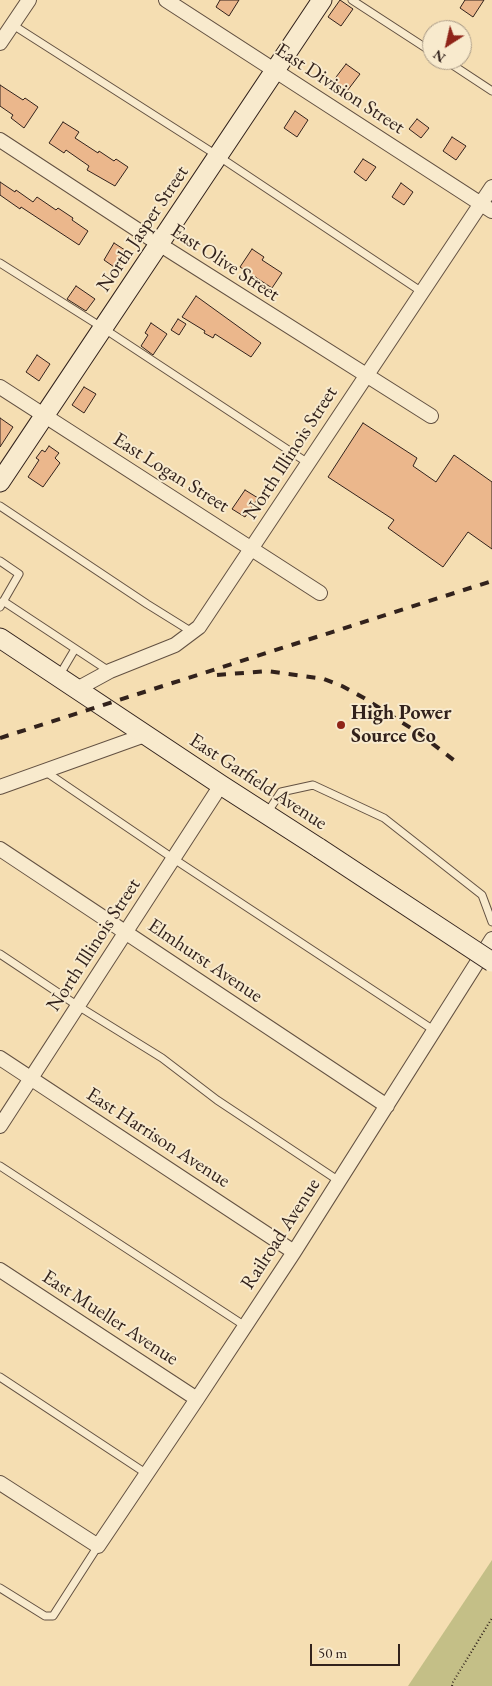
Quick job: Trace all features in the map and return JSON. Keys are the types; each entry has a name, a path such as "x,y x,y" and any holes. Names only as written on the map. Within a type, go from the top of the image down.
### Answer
{"street":[{"path":"0,43 29,0"},
{"name":"East Division Street","path":"166,0 486,208"},
{"name":"North Jasper Street","path":"0,482 322,0"},
{"name":"East Olive Street","path":"0,140 159,244 431,416"},
{"name":"North Illinois Street","path":"77,689 110,671 175,645 199,627 422,292 486,208 492,187"},
{"name":"East Logan Street","path":"0,387 320,593"},
{"name":"East Garfield Avenue","path":"0,638 266,815 492,962"},
{"path":"0,787 145,735"},
{"name":"North Illinois Street","path":"0,1126 221,785"},
{"name":"Elmhurst Avenue","path":"0,849 387,1106"},
{"name":"Railroad Avenue","path":"98,1546 294,1252 492,939"},
{"name":"East Harrison Avenue","path":"0,1058 294,1252"},
{"name":"East Mueller Avenue","path":"0,1270 197,1399"},
{"path":"0,1483 98,1546"}],"lane":[{"path":"352,0 422,46"},
{"path":"13,25 218,156 422,292"},
{"path":"460,70 492,91"},
{"path":"0,263 103,328 308,463"},
{"path":"0,506 192,632"},
{"path":"0,561 18,574 2,604 110,671"},
{"path":"59,677 75,649"},
{"path":"44,771 434,1030"},
{"path":"266,815 281,792 313,785 384,818 482,895 492,922"},
{"path":"0,954 78,1006 162,1058 217,1100 339,1181"},
{"path":"0,1166 245,1326"},
{"path":"0,1377 147,1474"},
{"path":"0,1588 45,1616 53,1616 98,1546"}],"path":[{"path":"452,1686 452,1682 492,1618"}],"shaded area":[{"path":"492,1560 492,1686 408,1686"}],"building":[{"path":"220,0 239,0 229,16 216,7"},
{"path":"340,0 353,9 341,26 328,17"},
{"path":"465,0 484,0 473,17 460,8"},
{"path":"346,64 360,74 344,95 330,85"},
{"path":"0,85 38,107 24,128 11,118 13,115 0,106"},
{"path":"295,111 308,120 297,137 284,128"},
{"path":"417,119 429,128 421,138 409,129"},
{"path":"63,122 79,132 75,138 98,153 99,151 114,161 116,159 128,167 115,186 87,170 89,166 66,150 64,153 49,143"},
{"path":"452,137 466,146 456,160 443,151"},
{"path":"363,159 376,167 366,181 354,172"},
{"path":"0,182 33,202 37,197 56,210 58,208 73,218 72,220 88,231 79,245 0,195"},
{"path":"401,183 413,192 404,205 392,197"},
{"path":"114,243 128,252 117,269 104,260"},
{"path":"252,249 264,257 262,260 282,273 272,288 240,267"},
{"path":"76,286 95,299 86,311 67,299"},
{"path":"196,296 261,343 251,357 215,334 213,338 204,333 205,331 182,317"},
{"path":"178,319 186,324 179,335 171,330"},
{"path":"151,323 167,334 153,355 141,346 148,335 145,333"},
{"path":"37,355 50,364 39,381 26,372"},
{"path":"84,387 96,394 84,413 72,405"},
{"path":"0,418 13,427 0,447"},
{"path":"363,423 417,458 413,466 436,482 454,455 492,482 492,549 468,532 443,567 388,528 394,520 328,477"},
{"path":"49,446 59,453 55,458 60,463 43,487 28,477 39,460 36,458 42,450 45,452"},
{"path":"245,490 258,498 245,517 232,509"}],"railway":[{"path":"0,738 492,581"},
{"path":"217,675 268,671 324,679 364,698 420,734 460,765"}],"place":[{"name":"High Power Source Co","path":"341,725"}]}
